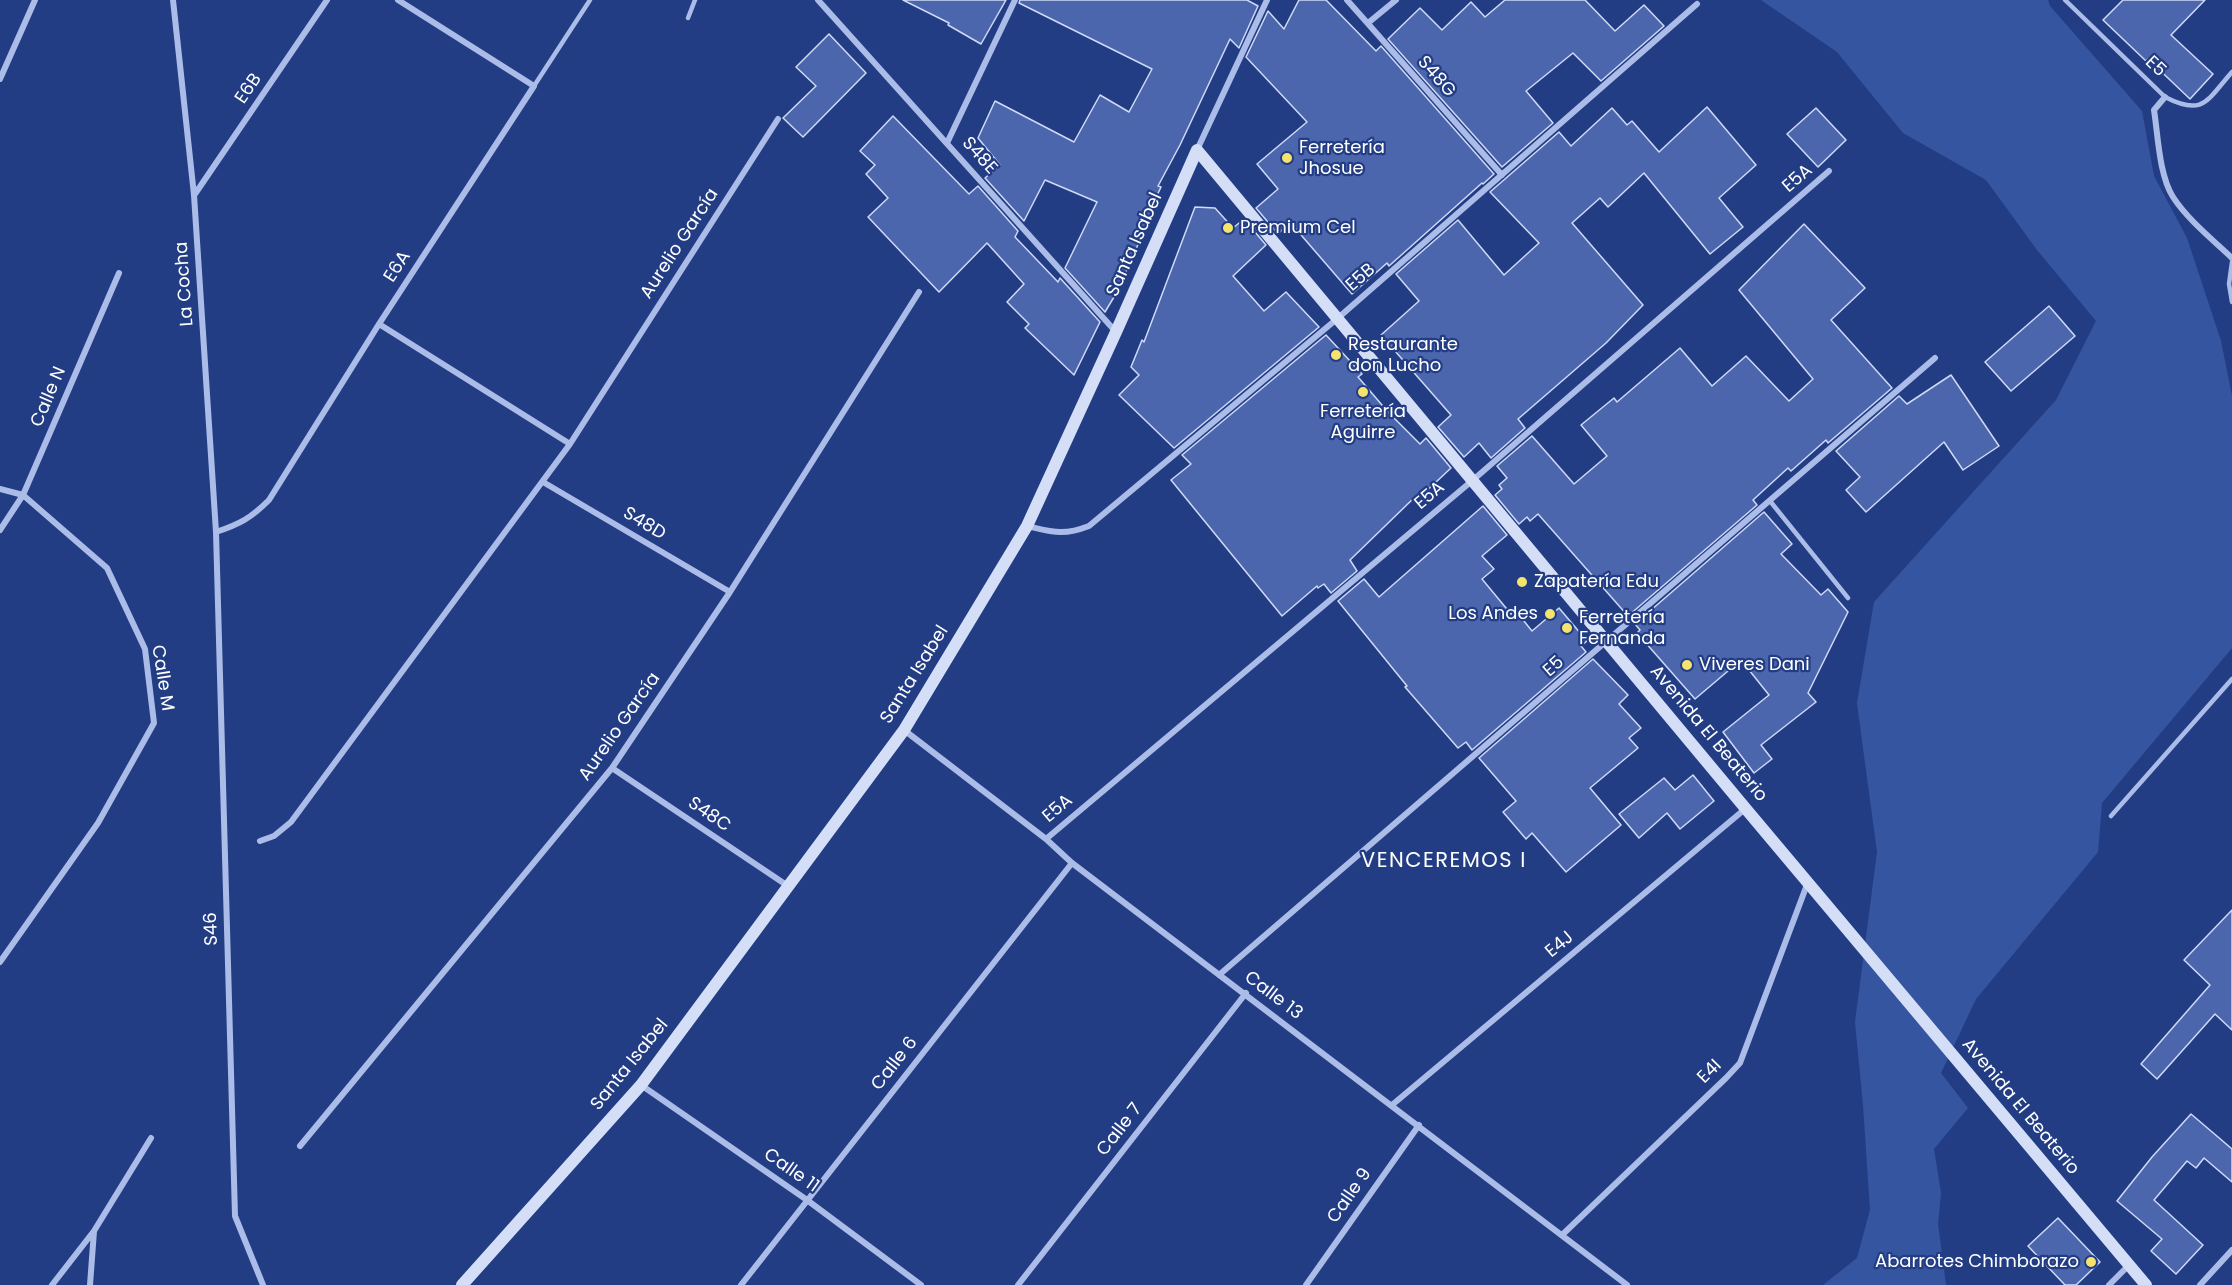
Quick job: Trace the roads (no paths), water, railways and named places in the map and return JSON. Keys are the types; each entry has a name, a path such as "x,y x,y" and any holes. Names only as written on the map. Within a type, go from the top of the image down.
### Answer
{"street":[{"path":"0,79 35,0"},
{"name":"La Cocha","path":"173,0 194,195 218,566"},
{"name":"E6B","path":"194,195 327,0"},
{"path":"398,0 534,86"},
{"name":"S48E","path":"818,0 1116,332"},
{"path":"946,142 1015,0"},
{"name":"Santa Isabel","path":"462,1285 641,1085 904,730 1027,526 1267,0"},
{"name":"S48G","path":"1347,0 1502,175"},
{"path":"1368,23 1396,0"},
{"name":"E5B","path":"1027,526 1072,533 1089,526 1338,318 1697,4"},
{"name":"E6A","path":"216,532 254,516 269,500 379,324 534,86"},
{"path":"2164,97 2154,110 2163,169 2172,195 2232,260"},
{"name":"Aurelio García","path":"260,841 274,836 291,822 543,482 570,444 778,119"},
{"name":"Avenida El Beaterio","path":"1197,150 2146,1285"},
{"name":"E5A","path":"1046,839 1473,480 1829,171"},
{"name":"Calle N","path":"0,530 23,495 120,273"},
{"name":"Aurelio García","path":"300,1146 612,768 730,592 919,292"},
{"path":"379,324 570,444"},
{"name":"E5","path":"1219,975 1935,358"},
{"name":"S48D","path":"543,482 730,592"},
{"name":"Calle M","path":"0,489 23,495 107,568 145,650 154,723 98,823 0,962"},
{"name":"S46","path":"218,566 235,1216 263,1285"},
{"name":"Calle 13","path":"904,730 1046,839 1072,863 1246,993 1627,1285"},
{"name":"S48C","path":"612,768 788,887"},
{"name":"E4J","path":"1392,1105 1746,808"},
{"name":"Calle 6","path":"741,1285 1072,863"},
{"name":"E4I","path":"1562,1235 1740,1063 1808,882"},
{"name":"Calle 7","path":"1018,1285 1246,993"},
{"name":"Calle 11","path":"641,1085 807,1200 921,1285"},
{"name":"Calle 9","path":"1306,1285 1419,1125"},
{"path":"52,1285 94,1230 151,1138"},
{"path":"90,1285 94,1230"},
{"path":"2200,1285 2232,1250"},
{"path":"2109,1285 2129,1264"}],"lane":[{"name":"E6A","path":"534,86 590,0"},
{"path":"688,18 694,0"},
{"name":"E5","path":"2065,0 2164,97 2181,105 2195,108 2206,102 2232,72"},
{"path":"2232,260 2229,284 2232,302"},
{"path":"1770,501 1848,598"},
{"path":"2111,816 2232,679"}],"place":[{"name":"Ferretería Jhosue","path":"1287,158"},
{"name":"Premium Cel","path":"1228,228"},
{"name":"Restaurante don Lucho","path":"1336,355"},
{"name":"Ferretería Aguirre","path":"1363,392"},
{"name":"Zapatería Edu","path":"1522,582"},
{"name":"Los Andes","path":"1550,614"},
{"name":"Ferretería Fernanda","path":"1567,628"},
{"name":"Viveres Dani","path":"1687,665"},
{"name":"Abarrotes Chimborazo","path":"2091,1262"}],"district":[{"name":"VENCEREMOS I","path":"1444,862"}]}
